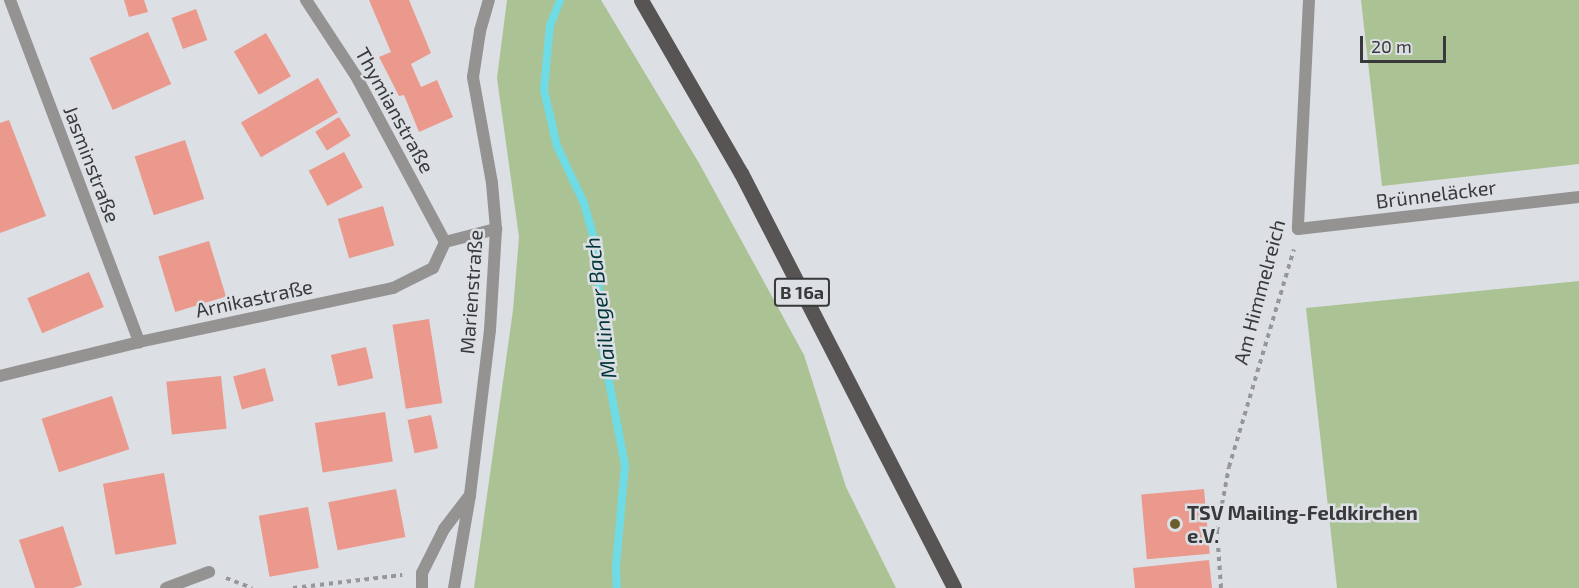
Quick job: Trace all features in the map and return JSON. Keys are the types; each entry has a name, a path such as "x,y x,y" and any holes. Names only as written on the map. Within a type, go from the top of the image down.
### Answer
{"main road":[{"name":"B 16a","path":"641,0 741,173 954,588"}],"street":[{"name":"Jasminstraße","path":"10,0 139,342"},
{"name":"Thymianstraße","path":"306,0 356,76 445,242"},
{"name":"Marienstraße","path":"454,588 470,495 490,330 496,229 492,183 473,77 480,31 489,0"},
{"name":"Am Himmelreich","path":"1298,230 1309,0"},
{"name":"Brünneläcker","path":"1298,230 1579,197"},
{"path":"445,242 496,229"},
{"name":"Arnikastraße","path":"0,376 139,342 393,288 433,268 445,242"},
{"path":"422,588 422,573 444,529 470,495"},
{"path":"166,588 208,572"}],"path":[{"name":"Am Himmelreich","path":"1221,588 1217,531 1229,467 1288,274 1298,230"},
{"path":"293,588 422,573"}],"green space":[{"path":"507,0 601,0 699,163 804,355 846,487 896,588 474,588 513,310 519,237 497,78"},
{"path":"1361,0 1579,0 1579,164 1382,186"},
{"path":"1579,281 1579,588 1337,588 1306,308"}],"building":[{"path":"124,0 144,0 148,12 129,17"},
{"path":"369,0 409,0 431,53 411,64 421,87 437,80 453,117 419,132 404,95 399,96 379,57 391,52"},
{"path":"196,9 207,40 183,49 172,18"},
{"path":"148,32 171,84 113,110 90,58"},
{"path":"266,33 291,76 259,95 234,52"},
{"path":"318,78 338,113 261,157 241,122"},
{"path":"339,117 351,136 327,150 315,132"},
{"path":"9,120 46,216 0,233 0,123"},
{"path":"185,140 204,199 154,215 135,156"},
{"path":"344,152 363,187 327,206 309,171"},
{"path":"383,206 394,245 349,258 338,219"},
{"path":"209,241 226,296 175,312 158,256"},
{"path":"89,272 104,307 42,333 27,298"},
{"path":"429,319 442,403 406,409 392,325"},
{"path":"366,347 373,378 338,386 331,355"},
{"path":"265,368 274,401 242,409 233,377"},
{"path":"221,376 227,429 172,434 166,382"},
{"path":"112,396 129,449 59,472 42,419"},
{"path":"385,412 393,461 323,472 315,423"},
{"path":"431,415 438,448 415,453 408,420"},
{"path":"164,473 177,544 115,555 103,484"},
{"path":"396,489 405,537 338,550 328,502"},
{"name":"TSV Mailing-Feldkirchen e.V.","path":"1204,489 1210,554 1147,559 1141,494"},
{"path":"308,507 319,568 270,577 259,516"},
{"path":"63,526 82,585 73,588 35,588 19,540"},
{"name":"TSV Mailing-Feldkirchen e.V.","path":"1209,560 1212,588 1135,588 1133,568"}],"waterway":[{"name":"Mailinger Bach","path":"560,0 550,26 544,90 557,146 584,203 596,246 603,350 625,465 616,565 617,588"}],"place":[{"name":"TSV Mailing-Feldkirchen e.V.","path":"1175,524"}]}
